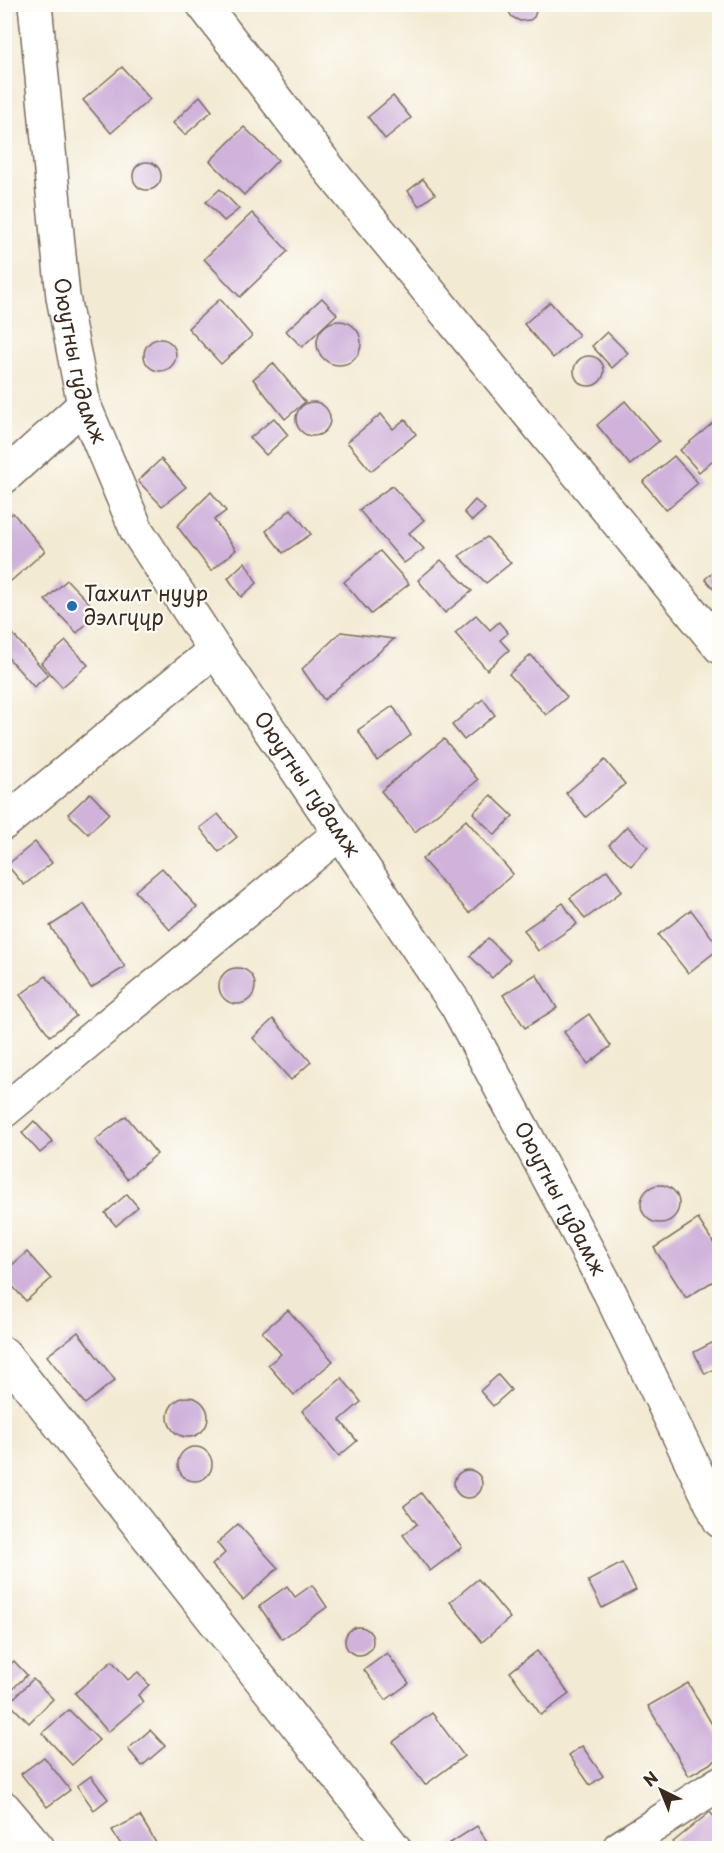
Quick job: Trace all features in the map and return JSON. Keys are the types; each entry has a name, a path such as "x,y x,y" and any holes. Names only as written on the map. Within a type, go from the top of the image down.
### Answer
{"street":[{"name":"Оюутны гудамж","path":"35,4 63,297 84,405 137,531 457,1006 610,1293 720,1521"},
{"path":"203,4 332,173 720,647"},
{"path":"4,477 84,405"},
{"path":"4,823 215,650"},
{"path":"4,1111 340,832"},
{"path":"4,1354 394,1848"},
{"path":"619,1848 720,1783"},
{"path":"4,1808 38,1848"}],"building":[{"path":"509,4 537,4 537,9 530,20 520,21 512,17"},
{"path":"122,67 150,99 111,133 83,100"},
{"path":"200,96 212,111 185,135 173,123"},
{"path":"393,96 411,118 385,139 368,117"},
{"path":"244,127 278,160 244,195 210,161"},
{"path":"147,162 157,166 161,176 157,186 147,190 137,186 133,176 137,166"},
{"path":"423,179 435,194 419,206 408,191"},
{"path":"220,189 239,209 224,221 206,202"},
{"path":"252,213 288,251 240,297 204,259"},
{"path":"322,298 337,314 302,347 286,331"},
{"path":"220,299 252,336 221,364 188,328"},
{"path":"550,302 579,335 553,358 524,324"},
{"path":"339,321 348,322 355,327 360,334 360,352 355,359 348,364 339,365 330,364 323,359 318,352 317,343 318,334 323,327 330,322"},
{"path":"607,332 628,353 612,368 592,346"},
{"path":"160,339 171,344 176,355 171,366 160,371 149,366 144,355 149,344"},
{"path":"589,356 599,361 604,371 599,381 589,386 579,381 574,371 579,361"},
{"path":"273,363 305,402 285,419 253,379"},
{"path":"625,401 659,441 630,465 597,425"},
{"path":"313,402 325,407 330,419 325,431 313,436 301,431 296,419 301,407"},
{"path":"381,414 393,429 405,419 416,434 371,471 347,442"},
{"path":"274,418 288,435 266,455 250,438"},
{"path":"715,421 720,427 720,454 699,472 680,450"},
{"path":"674,456 698,483 666,510 643,482"},
{"path":"161,459 186,487 162,506 138,481"},
{"path":"392,486 424,520 409,533 424,549 404,563 359,510"},
{"path":"211,492 226,511 214,520 236,550 211,571 177,526"},
{"path":"475,500 485,509 472,521 464,512"},
{"path":"291,509 311,534 283,553 266,531"},
{"path":"13,513 45,551 11,581 4,574 4,520"},
{"path":"487,537 511,563 486,583 459,556"},
{"path":"380,551 409,584 371,614 344,582"},
{"path":"441,560 472,591 445,613 418,580"},
{"path":"245,562 257,583 241,597 228,578"},
{"path":"720,566 720,596 705,579"},
{"name":"Тахилт нуур дэлгүүр","path":"67,580 98,612 77,633 45,600"},
{"path":"476,615 490,630 499,622 508,633 500,640 509,650 487,670 455,633"},
{"path":"341,632 394,639 324,700 302,669"},
{"path":"12,633 48,675 34,687 4,653 4,639"},
{"path":"66,641 88,665 62,687 41,663"},
{"path":"531,655 567,697 546,715 509,674"},
{"path":"483,699 495,715 464,740 452,725"},
{"path":"393,706 411,735 377,761 358,730"},
{"path":"444,739 478,780 415,832 381,791"},
{"path":"605,760 625,784 586,817 566,793"},
{"path":"90,793 109,813 88,834 68,814"},
{"path":"491,795 513,816 495,835 473,813"},
{"path":"218,814 237,837 219,852 200,828"},
{"path":"466,820 513,874 469,913 422,859"},
{"path":"627,826 648,847 631,866 609,845"},
{"path":"35,842 52,863 24,885 7,865"},
{"path":"162,868 197,907 170,930 135,891"},
{"path":"607,870 622,891 585,919 570,898"},
{"path":"563,903 577,924 538,951 524,930"},
{"path":"84,904 125,967 91,988 50,926"},
{"path":"691,910 720,948 688,973 658,935"},
{"path":"488,938 510,960 492,978 470,956"},
{"path":"237,968 249,974 255,986 249,998 237,1004 225,998 219,986 225,974"},
{"path":"536,974 557,1008 525,1028 503,995"},
{"path":"46,976 76,1016 50,1036 20,995"},
{"path":"589,1014 611,1046 588,1064 564,1032"},
{"path":"273,1019 311,1062 291,1080 253,1038"},
{"path":"126,1116 157,1154 127,1179 95,1140"},
{"path":"34,1121 53,1142 40,1153 22,1133"},
{"path":"660,1185 674,1190 679,1204 674,1218 660,1223 646,1218 641,1204 646,1190"},
{"path":"127,1194 138,1207 116,1226 105,1213"},
{"path":"698,1219 720,1253 720,1277 686,1298 654,1248"},
{"path":"27,1252 51,1279 26,1301 4,1277 4,1272"},
{"path":"288,1310 333,1361 294,1395 268,1365 281,1354 262,1332"},
{"path":"78,1332 115,1380 85,1404 47,1356"},
{"path":"720,1339 720,1366 705,1374 694,1352"},
{"path":"498,1375 511,1390 493,1406 480,1391"},
{"path":"342,1378 361,1402 340,1420 357,1441 339,1456 302,1411"},
{"path":"188,1397 202,1403 208,1417 202,1431 188,1437 174,1431 168,1417 174,1403"},
{"path":"195,1447 207,1452 212,1464 207,1476 195,1481 183,1476 178,1464 183,1452"},
{"path":"468,1470 478,1474 482,1484 478,1494 468,1498 458,1494 454,1484 458,1474"},
{"path":"421,1493 462,1547 430,1571 403,1535 417,1524 404,1506"},
{"path":"238,1524 278,1568 243,1600 212,1565 225,1553 217,1543"},
{"path":"622,1563 636,1590 602,1608 588,1581"},
{"path":"478,1579 510,1618 482,1642 450,1602"},
{"path":"312,1585 327,1607 282,1639 259,1606 287,1586 295,1597"},
{"path":"359,1627 369,1631 373,1641 369,1651 359,1655 349,1651 345,1641 349,1631"},
{"path":"537,1651 569,1694 541,1715 510,1672"},
{"path":"387,1653 409,1683 386,1700 364,1670"},
{"path":"14,1661 27,1675 6,1695 4,1670"},
{"path":"112,1661 128,1680 138,1672 149,1685 138,1695 143,1702 108,1732 75,1693"},
{"path":"33,1679 53,1699 29,1723 9,1703"},
{"path":"688,1683 720,1738 720,1758 689,1776 648,1706"},
{"path":"69,1710 99,1740 72,1765 42,1733"},
{"path":"432,1713 464,1756 425,1785 393,1742"},
{"path":"150,1730 165,1746 142,1766 128,1749"},
{"path":"582,1746 603,1776 590,1785 569,1755"},
{"path":"44,1757 70,1790 47,1807 21,1774"},
{"path":"91,1776 108,1799 94,1810 77,1786"},
{"path":"710,1812 720,1824 720,1848 678,1848 673,1842"},
{"path":"140,1816 159,1848 123,1848 112,1830"},
{"path":"477,1826 491,1848 449,1848 447,1845"}],"place":[{"name":"Тахилт нуур дэлгүүр","path":"72,606"}]}
